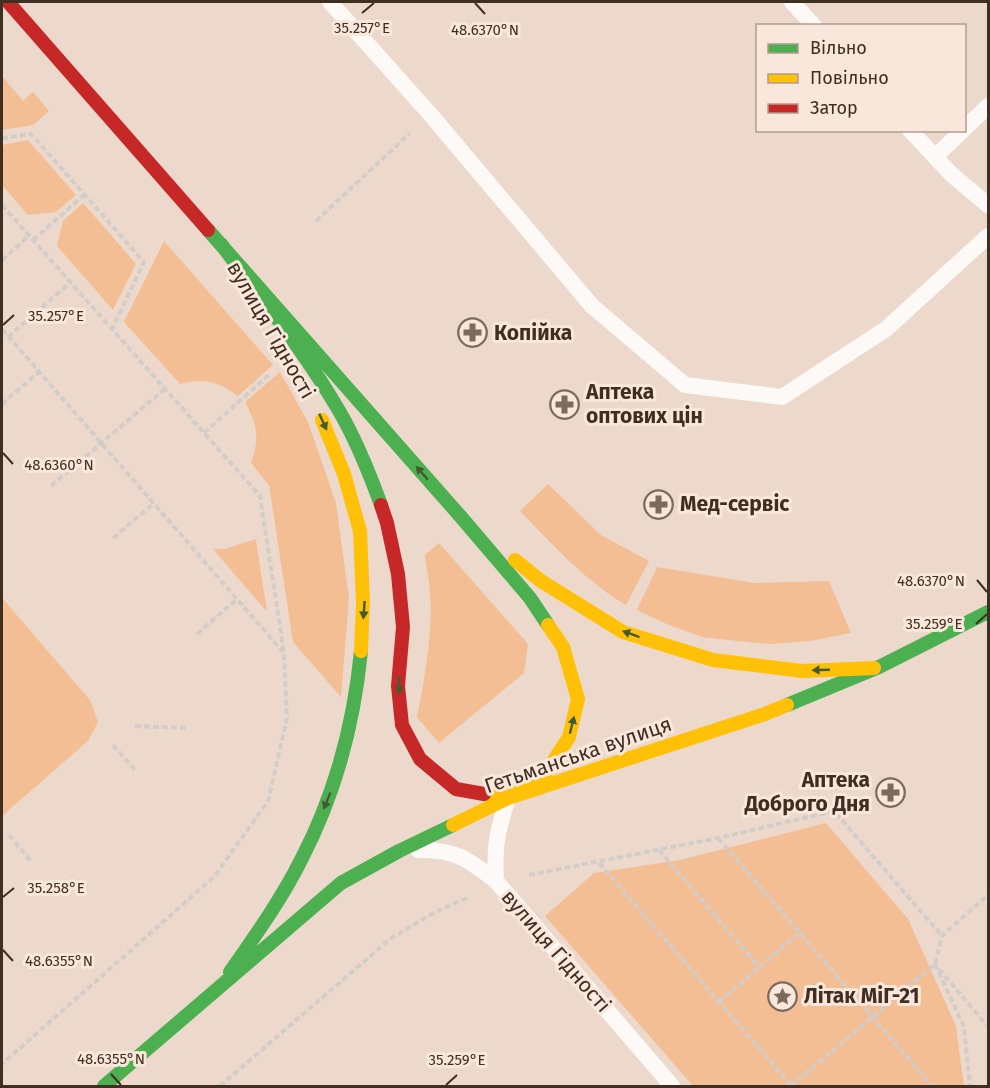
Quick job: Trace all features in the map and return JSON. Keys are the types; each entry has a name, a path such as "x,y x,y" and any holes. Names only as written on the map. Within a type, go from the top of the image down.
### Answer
{"main road":[{"name":"вулиця Гідності","path":"8,2 221,244 461,517 530,598 563,647 578,699 569,737 545,774 508,798 456,789 420,759 402,725 398,686 403,627 399,574 387,523 368,469 338,409 292,339 221,244"},
{"name":"вулиця Гідності","path":"221,244 303,378"},
{"name":"вулиця Гідності","path":"219,988 278,901 309,846 334,784 357,693 365,602 360,532 335,448 316,408"},
{"name":"вулиця Гідності","path":"461,517 541,581 623,632 713,660 802,671 879,667"},
{"name":"Гетьманська вулиця","path":"104,1086 341,883 399,851 508,798 765,714 879,667 988,612"}],"lane":[{"path":"330,2 430,114 592,306 685,385 782,396 886,329 988,237"},
{"path":"792,2 812,24"},
{"path":"966,128 988,106"},
{"path":"912,132 951,174 988,205"},
{"path":"935,157 962,132"},
{"name":"вулиця Гідності","path":"508,798 497,828 494,853 496,881 672,1086"},
{"path":"399,851 437,849 467,858 496,881"}],"path":[{"path":"316,220 430,114"},
{"path":"2,138 31,134 144,262 112,329"},
{"path":"33,240 84,195"},
{"path":"2,205 260,496 284,653 287,718 268,801 214,877 2,1064"},
{"path":"2,260 29,236"},
{"path":"8,337 71,282"},
{"path":"2,329 284,653"},
{"path":"204,434 277,368"},
{"path":"2,404 39,372"},
{"path":"51,486 165,389"},
{"path":"113,538 154,503"},
{"path":"197,634 237,599"},
{"path":"135,726 186,728"},
{"path":"113,745 136,771"},
{"path":"220,1086 390,939 435,912 496,881 599,863 834,811 942,936"},
{"path":"9,835 31,861"},
{"path":"718,838 932,1086"},
{"path":"659,850 759,967"},
{"path":"599,863 792,1086 934,964 942,936 988,895"},
{"path":"719,1002 799,933"},
{"path":"934,964 988,1027"},
{"path":"934,964 964,1027 970,1086"}],"shaded area":[{"path":"2,76 23,101 33,92 49,111 33,125 2,130"},
{"path":"28,140 76,195 56,212 28,215 2,185 2,145"},
{"path":"83,203 136,264 113,310 57,246 63,221"},
{"path":"164,241 273,365 238,396 210,382 197,381 180,384 124,322"},
{"path":"280,372 308,422 336,503 349,598 341,697 293,642 269,485 251,463 256,446 256,432 245,402"},
{"path":"548,484 601,535 649,561 626,605 596,585 520,511"},
{"path":"256,539 267,612 213,549 225,549"},
{"path":"439,543 528,644 524,673 439,743 417,717 429,639 431,607 425,555"},
{"path":"657,567 755,583 829,581 851,633 810,641 770,644 702,637 637,610"},
{"path":"2,598 90,700 98,722 88,741 2,816"},
{"path":"826,823 908,919 956,1026 964,1086 693,1086 545,916 594,873 680,860"}],"traffic: fast":[{"path":"208,230 461,517 530,598 548,625"},
{"path":"221,244 325,387 345,420 381,505"},
{"path":"787,705 879,667 988,612"},
{"path":"230,972 285,889 324,810 348,732 361,651"},
{"path":"104,1086 341,883 453,825"}],"traffic: slow":[{"path":"322,420 344,474 360,531 363,602 361,651"},
{"path":"515,560 541,581 623,632 713,660 802,671 874,668"},
{"path":"484,794 508,798 545,774 569,737 578,699 563,647 548,625"},
{"path":"453,825 508,798 787,705"}],"traffic: jam":[{"path":"8,2 208,230"},
{"path":"381,505 398,574 403,627 398,686 402,725 420,759 456,789 484,794"}],"place":[{"name":"Копійка","path":"473,333"},
{"name":"Аптека оптових цін","path":"565,404"},
{"name":"Мед-сервіс","path":"659,504"},
{"name":"Аптека Доброго Дня","path":"891,792"},
{"name":"Літак МіГ-21","path":"783,996"}]}
